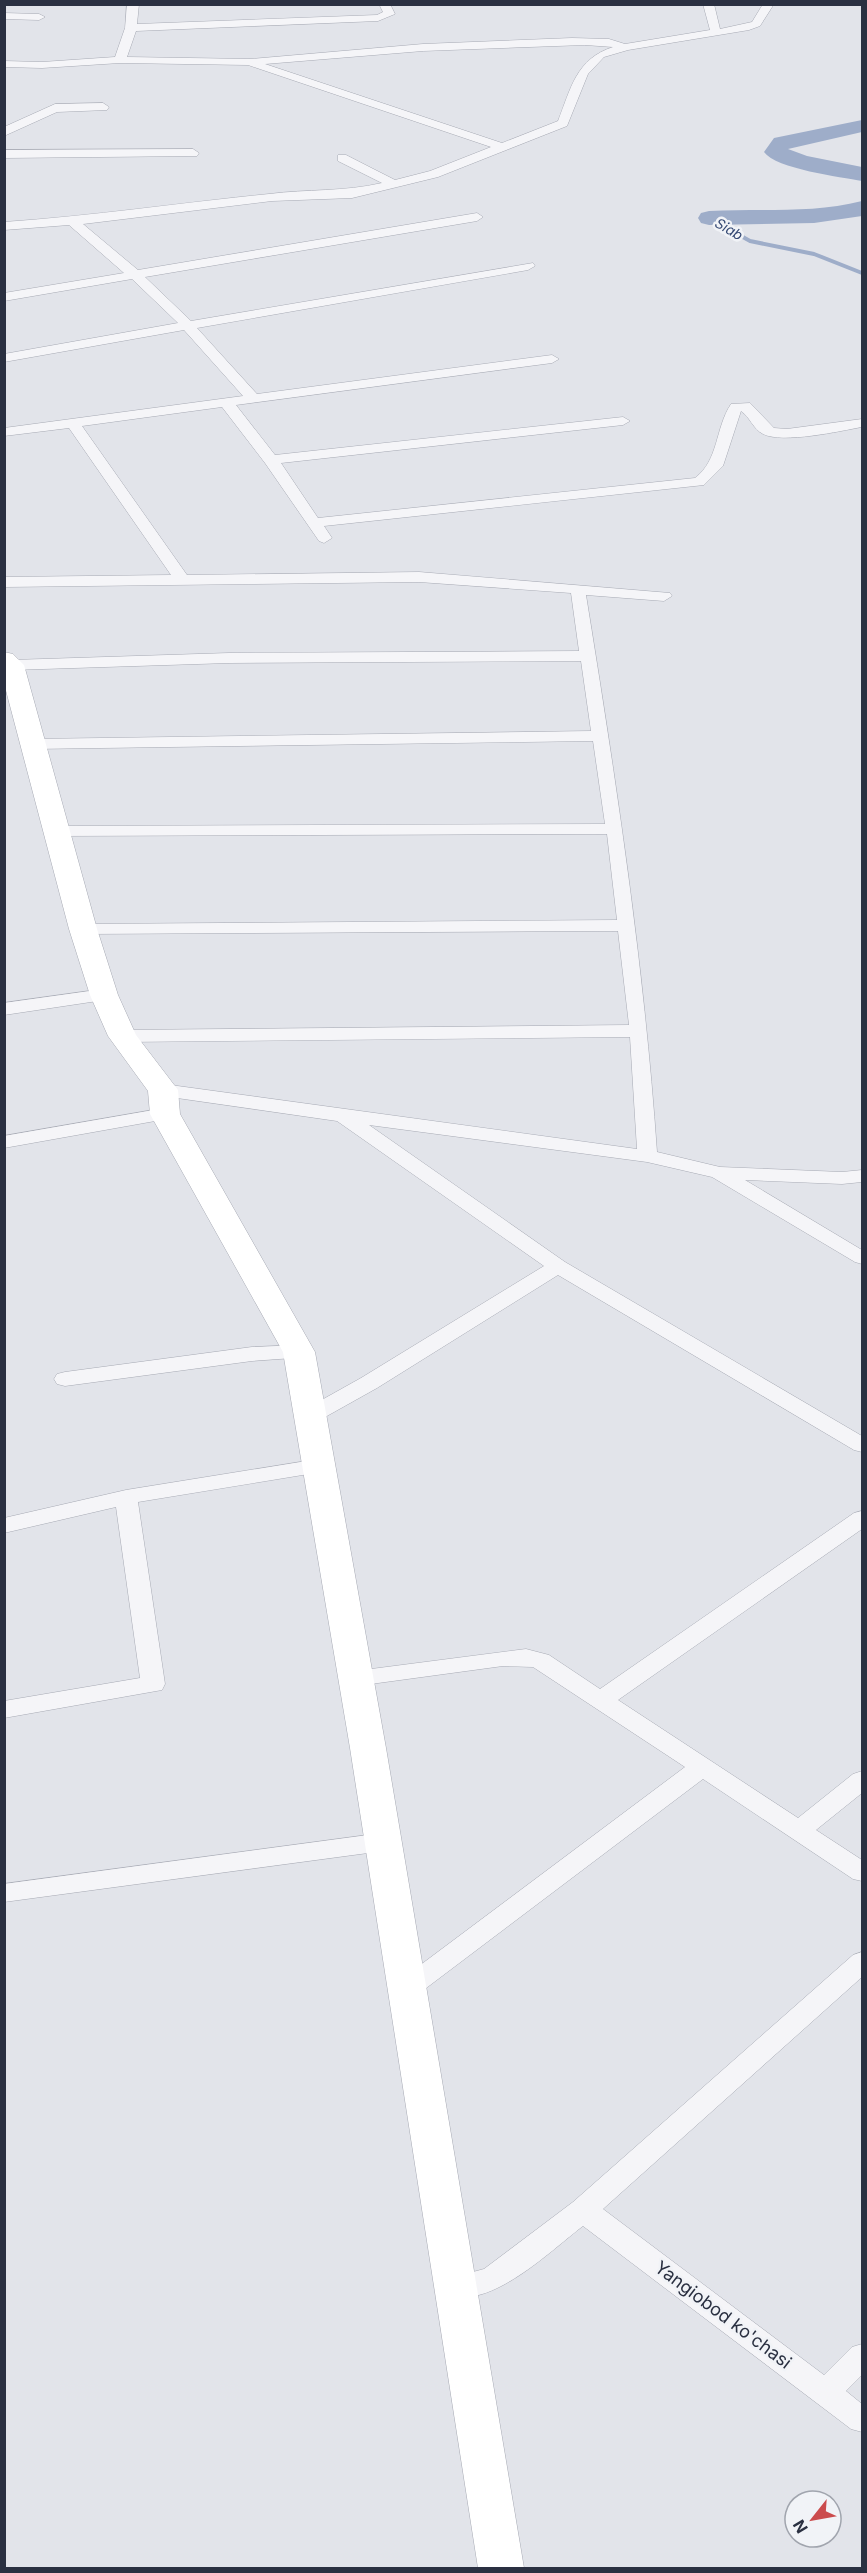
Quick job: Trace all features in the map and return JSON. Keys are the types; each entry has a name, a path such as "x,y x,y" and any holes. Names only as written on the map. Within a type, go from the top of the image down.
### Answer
{"street":[{"path":"120,60 131,28 133,4"},
{"path":"131,28 378,18 389,14 384,4"},
{"path":"708,4 716,33"},
{"path":"4,226 72,221 272,197 352,194 434,174 506,148 563,123 583,73 600,55 626,47 716,33 756,24 769,4"},
{"path":"4,16 39,17"},
{"path":"4,64 42,65 120,60 249,62 396,48 460,45 578,42 626,47"},
{"path":"249,62 506,148"},
{"path":"4,132 55,108 103,107"},
{"path":"4,154 192,153"},
{"path":"342,158 392,183"},
{"path":"4,297 477,217"},
{"path":"72,221 162,298 252,397"},
{"path":"4,358 186,324 528,266"},
{"path":"4,432 252,397 552,359"},
{"path":"225,401 271,460 324,538"},
{"path":"313,523 699,482 712,474 718,465 726,425 736,407 745,406 758,418 762,426 778,434 862,423"},
{"path":"271,460 623,421"},
{"path":"73,423 181,578"},
{"path":"4,582 181,578 419,577 664,596"},
{"path":"578,591 615,829 639,1031 647,1156"},
{"path":"501,2568 408,1988 299,1352 164,1102 122,1036 104,995 83,929 33,744 8,662 588,656"},
{"path":"33,744 602,736"},
{"path":"55,831 615,829"},
{"path":"83,929 625,925"},
{"path":"4,1009 104,995"},
{"path":"122,1036 639,1031"},
{"path":"4,1142 164,1102 341,1115 647,1156 719,1173 842,1178 862,1176"},
{"path":"341,1115 558,1266 862,1445"},
{"path":"719,1173 862,1258"},
{"path":"310,1416 369,1383 558,1266"},
{"path":"65,1379 252,1354 299,1352"},
{"path":"4,1526 126,1497 319,1466"},
{"path":"4,1710 153,1684 126,1497"},
{"path":"601,1700 862,1518"},
{"path":"356,1678 468,1662 526,1657 541,1661 862,1872"},
{"path":"408,1988 701,1768"},
{"path":"799,1830 862,1780"},
{"path":"4,1893 383,1842"},
{"path":"457,2287 492,2280 583,2210 862,1962"},
{"name":"Yangiobod ko'chasi","path":"583,2210 862,2420"},
{"path":"826,2392 862,2356"}],"waterway":[{"name":"Siab","path":"862,126 782,143 775,152 801,162 862,174"},
{"name":"Siab","path":"709,218 835,215 862,208"},
{"name":"Siab","path":"709,218 750,241 814,254 862,273"}]}
